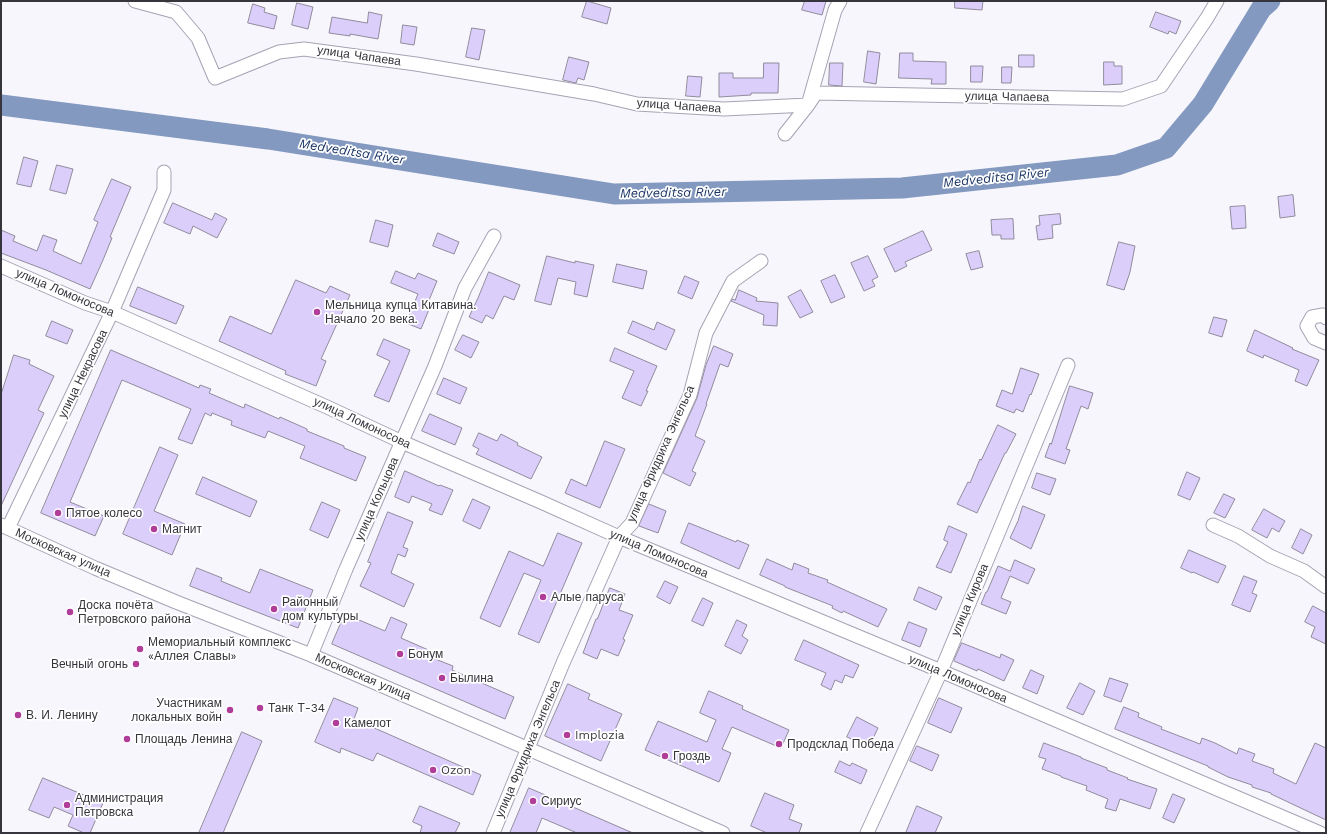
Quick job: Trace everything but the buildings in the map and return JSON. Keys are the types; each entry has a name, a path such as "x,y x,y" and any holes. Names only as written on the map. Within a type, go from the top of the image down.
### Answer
{"street":[{"name":"улица Чапаева","path":"135,1 176,12 198,38 215,78 280,52 304,49 416,64 594,94 637,104 724,109 808,105 816,93 1123,99 1161,86 1217,1"},
{"path":"785,134 808,105 835,10 840,1"},
{"name":"улица Некрасова","path":"5,527 112,312 164,190 164,172"},
{"name":"улица Кольцова","path":"311,655 346,569 435,366 465,288 494,236"},
{"name":"улица Фридриха Энгельса","path":"492,833 566,656 618,537 632,523 690,395 706,333 733,281 761,261"},
{"name":"улица Ломоносова","path":"1,266 85,303 112,312 618,537 941,671 1320,833"},
{"path":"1326,318 1323,315 1312,317 1307,326 1314,338 1326,343"},
{"name":"улица Кирова","path":"867,833 941,671 1068,365"},
{"path":"1213,525 1238,536 1270,556 1304,571 1326,587"},
{"name":"Московская улица","path":"5,527 95,568 176,602 311,655 723,833"}],"waterway":[{"name":"Medveditsa River","path":"1,105 268,139 614,194 902,188 1117,165 1166,148 1203,104 1261,9 1270,1"}],"place":[{"name":"Мельница купца Китавина. Начало 20 века.","path":"317,312"},
{"name":"Пятое колесо","path":"58,513"},
{"name":"Магнит","path":"154,529"},
{"name":"Алые паруса","path":"543,597"},
{"name":"Районный дом культуры","path":"274,609"},
{"name":"Доска почёта Петровского района","path":"70,612"},
{"name":"Мемориальный комплекс «Аллея Славы»","path":"140,649"},
{"name":"Бонум","path":"400,654"},
{"name":"Вечный огонь","path":"136,664"},
{"name":"Былина","path":"442,678"},
{"name":"Танк Т-34","path":"260,708"},
{"name":"Участникам локальных войн","path":"230,710"},
{"name":"В. И. Ленину","path":"18,715"},
{"name":"Камелот","path":"336,723"},
{"name":"Implozia","path":"567,735"},
{"name":"Площадь Ленина","path":"127,739"},
{"name":"Продсклад Победа","path":"779,744"},
{"name":"Гроздь","path":"665,756"},
{"name":"Ozon","path":"433,770"},
{"name":"Сириус","path":"533,801"},
{"name":"Администрация Петровска","path":"67,805"}]}
